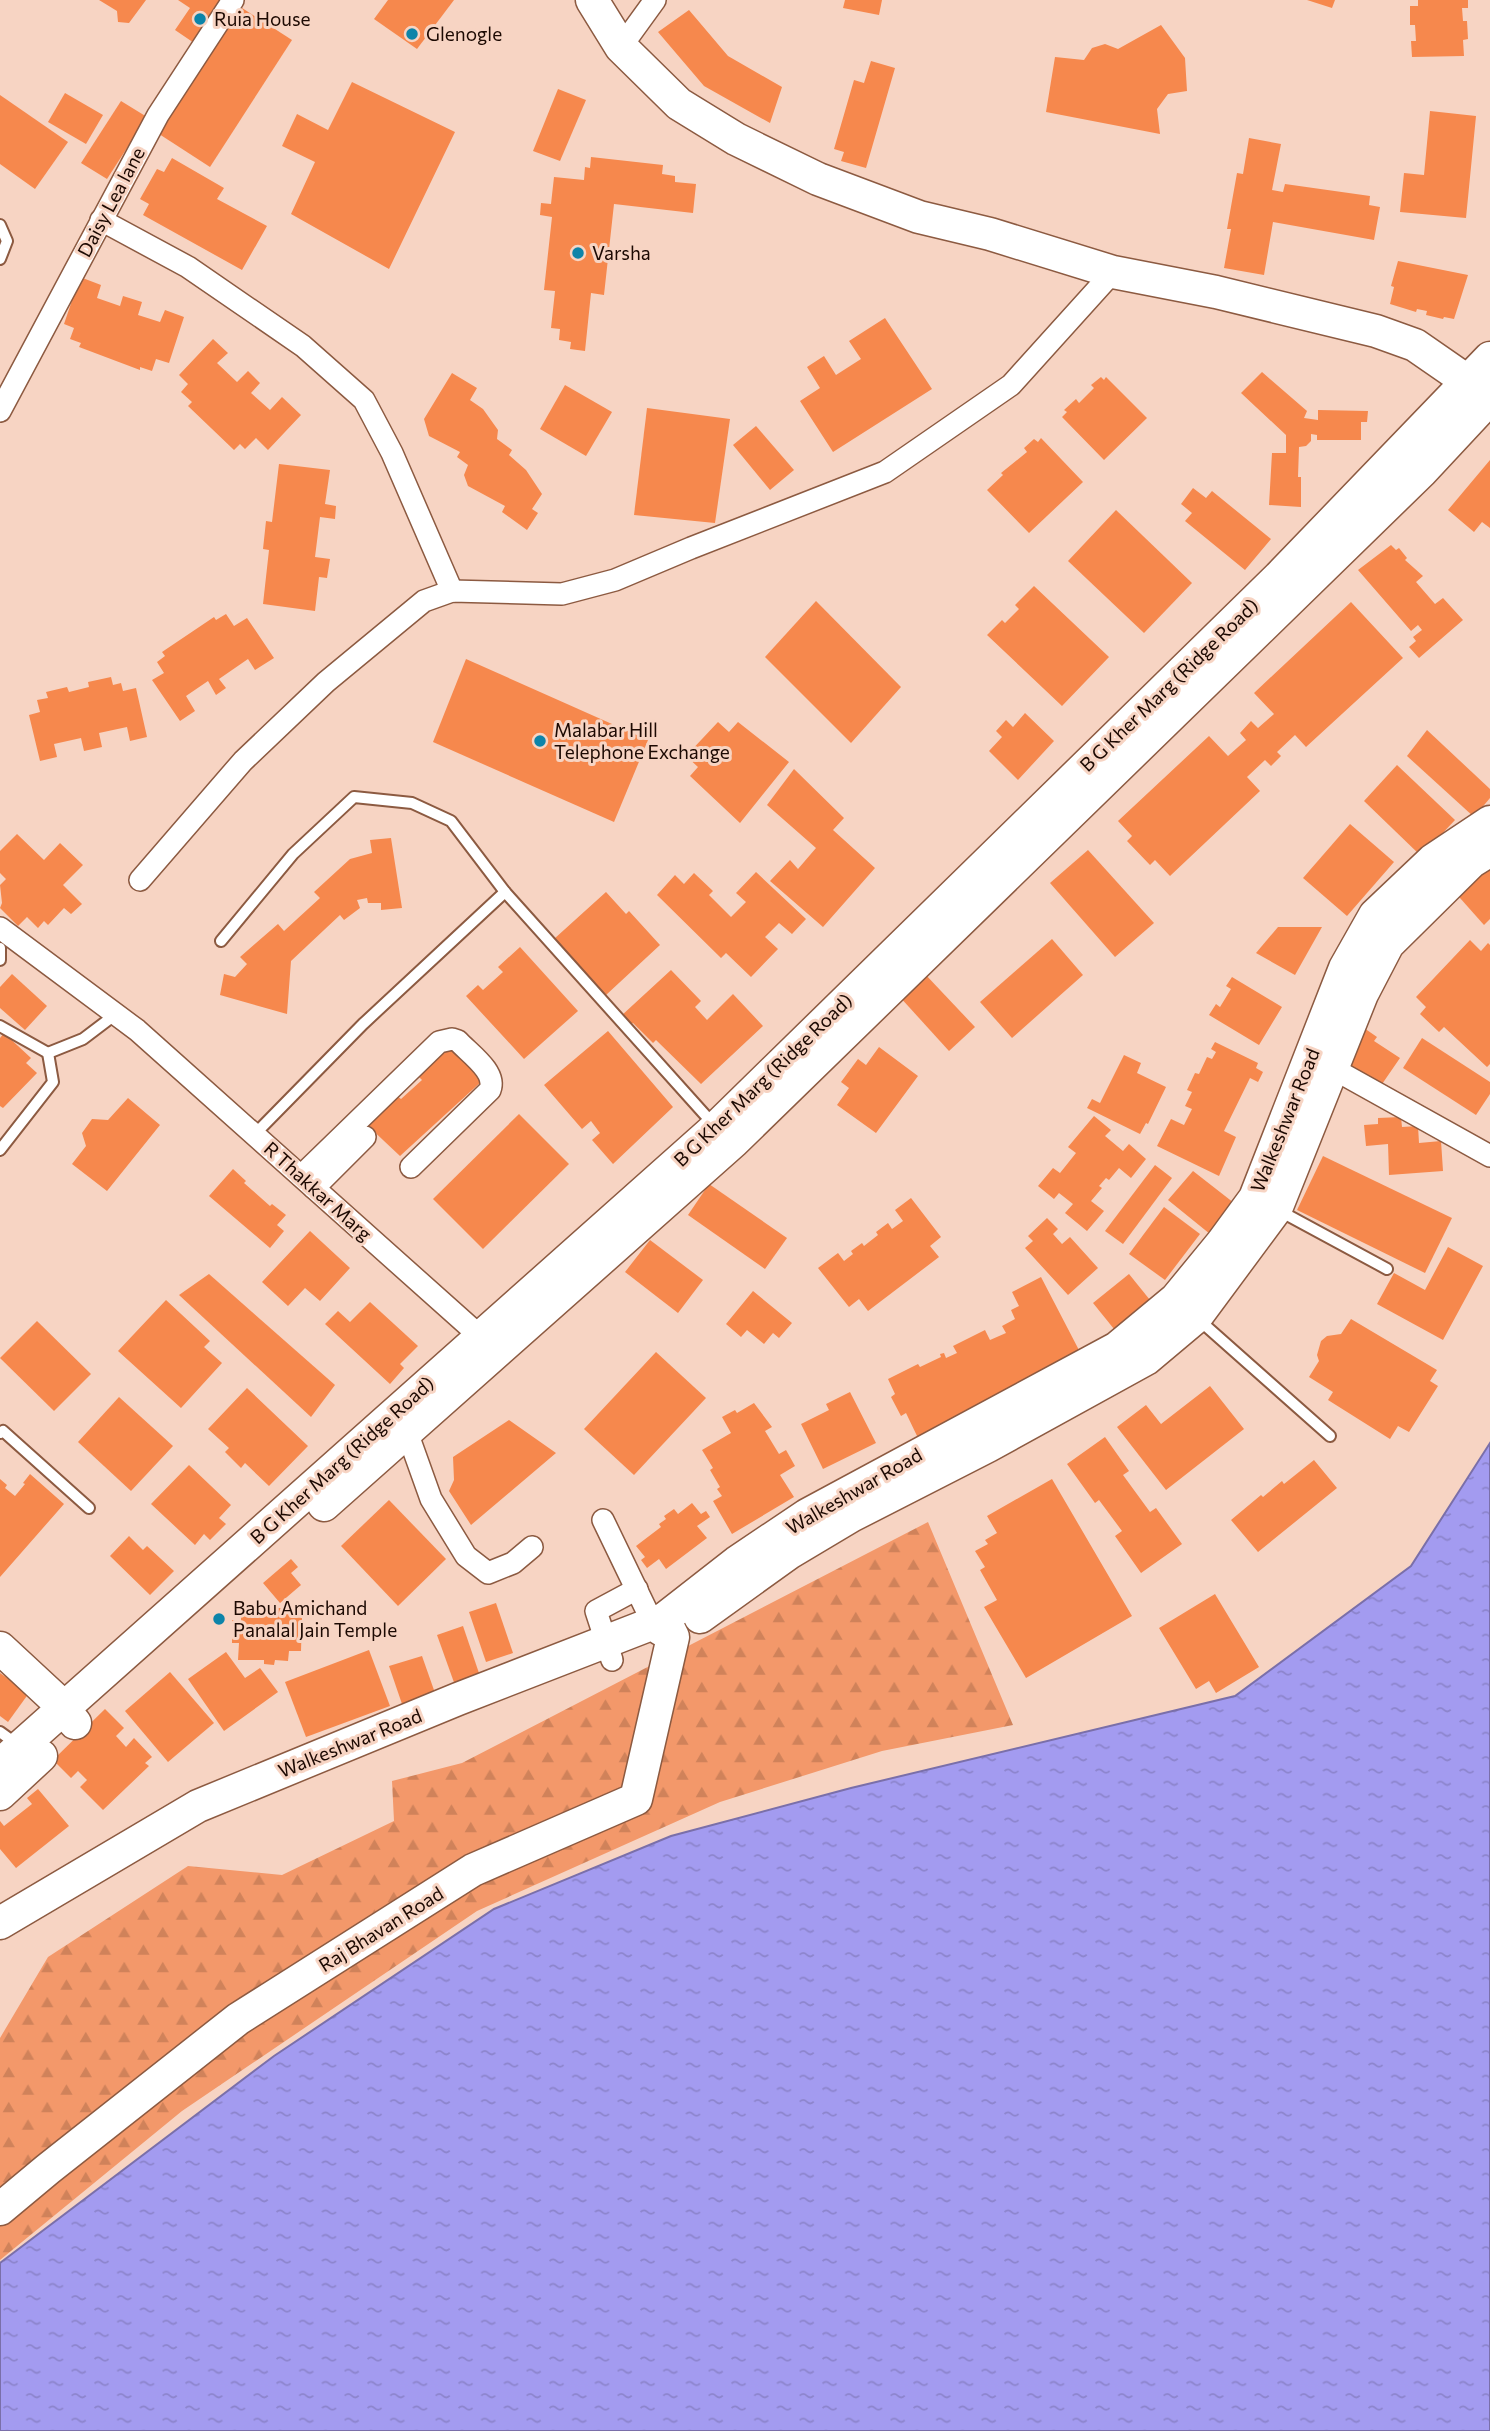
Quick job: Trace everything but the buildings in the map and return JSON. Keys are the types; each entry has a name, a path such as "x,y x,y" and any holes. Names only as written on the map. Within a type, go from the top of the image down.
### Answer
{"street":[{"name":"Daisy Lea lane","path":"0,411 158,115 233,0"},
{"path":"592,0 621,47 679,104 736,139 818,179 919,217 990,234 1114,272 1216,292 1376,331 1415,345 1483,392"},
{"path":"621,47 655,0"},
{"path":"101,220 188,267 303,346 364,400 392,453 452,590"},
{"path":"140,880 243,761 326,682 424,601 452,590 562,593 615,580 885,472 1011,386 1114,272"},
{"name":"B G Kher Marg (Ridge Road)","path":"0,1794 70,1716 725,1135 1279,578 1483,392 1490,358"},
{"name":"Walkeshwar Road","path":"1322,1062 1345,968 1375,915 1433,860 1490,822"},
{"name":"Walkeshwar Road","path":"0,1945 211,1822 313,1776 663,1630 851,1516 988,1446 1146,1359 1186,1308 1222,1243 1265,1203 1286,1115 1322,1062 1363,993 1388,944 1471,862 1490,850"},
{"name":"R Thakkar Marg","path":"0,928 137,1030 489,1344"},
{"path":"307,1182 439,1042 452,1039 458,1041 491,1076 490,1090 411,1167"},
{"path":"1322,1062 1490,1156"},
{"path":"307,1182 365,1137"},
{"name":"B G Kher Marg (Ridge Road)","path":"7,1748 70,1716 407,1432 489,1344"},
{"path":"407,1432 431,1499 466,1556 488,1573 513,1563 532,1547"},
{"path":"603,1520 637,1589 663,1630"},
{"path":"610,1650 596,1611 637,1589"},
{"name":"Raj Bhavan Road","path":"0,2208 238,2020 472,1870 636,1800 663,1630"},
{"path":"0,1647 70,1716"},
{"name":"Walkeshwar Road","path":"0,1923 198,1806 458,1699 610,1650"}],"lane":[{"path":"0,225 8,241 2,250"},
{"path":"221,941 293,855 354,797 412,803 451,821 505,892 725,1135"},
{"path":"255,1134 363,1024 505,892"},
{"path":"0,948 0,960"},
{"path":"48,1053 83,1039 116,1014"},
{"path":"0,1026 48,1053"},
{"path":"0,1150 53,1082 48,1053"},
{"path":"1265,1203 1387,1269"},
{"path":"1186,1308 1330,1436"},
{"path":"0,1433 3,1431 89,1508"}],"green space":[{"path":"928,1522 1013,1725 882,1751 720,1802 477,1911 182,2111 0,2260 0,2038 48,1957 188,1866 282,1875 394,1821 392,1781 462,1763"}],"water":[{"path":"1490,1443 1490,2431 0,2431 0,2263 274,2056 494,1909 671,1836 851,1788 1235,1696 1411,1566"}],"place":[{"name":"Ruia House","path":"200,19"},
{"name":"Glenogle","path":"412,34"},
{"name":"Varsha","path":"578,253"},
{"name":"Malabar Hill Telephone Exchange","path":"540,741"},
{"name":"Babu Amichand Panalal Jain Temple","path":"219,1619"}]}
